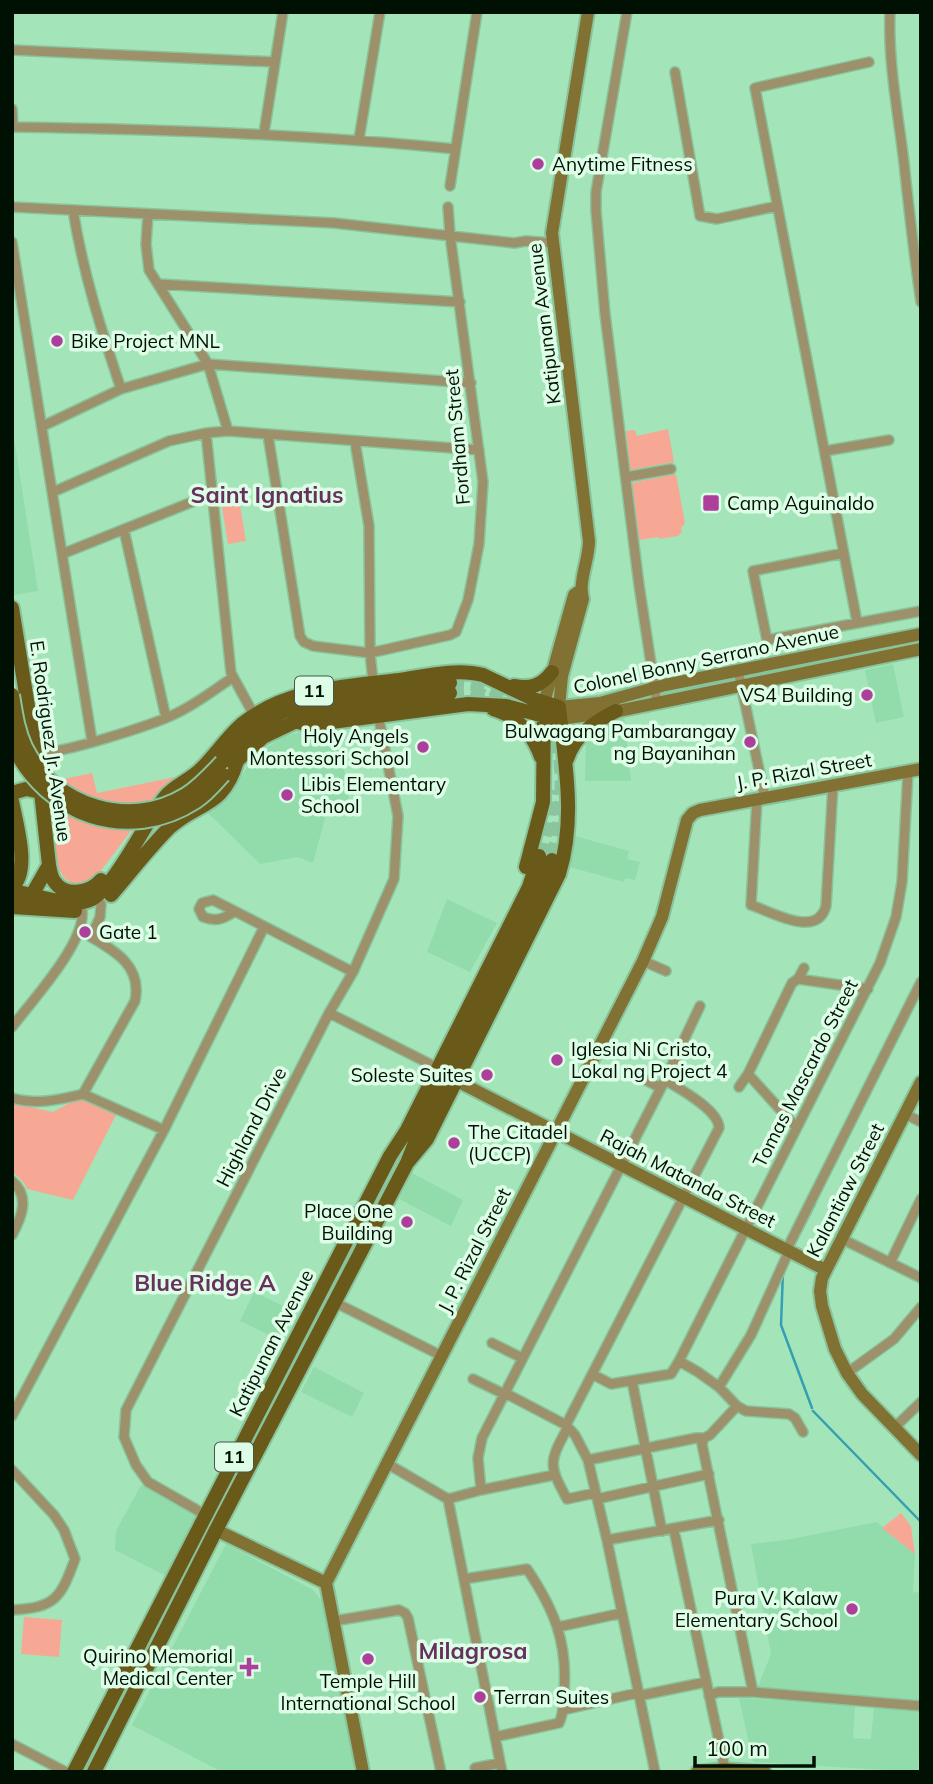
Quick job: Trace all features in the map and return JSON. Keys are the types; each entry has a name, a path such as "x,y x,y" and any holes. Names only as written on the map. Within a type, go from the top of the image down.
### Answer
{"main road":[{"name":"E. Rodriguez Jr. Avenue","path":"12,608 17,665 38,771 49,864 33,894"},
{"name":"Colonel Bonny Serrano Avenue","path":"12,889 71,903 95,897 113,879 143,828 168,794 198,773 234,732 254,715 282,700 307,692 474,673 501,684 544,710"},
{"path":"501,684 534,687 557,674"},
{"name":"Colonel Bonny Serrano Avenue","path":"12,907 82,911 101,904 174,824 215,799 229,782 229,764 254,728 272,716 311,702 450,688 318,713 263,737 229,764"},
{"name":"11","path":"12,695 20,735 35,764 57,788 90,805 129,811 167,804 195,789 229,764"},
{"path":"468,704 498,710 520,724 537,747 545,774"},
{"name":"Colonel Bonny Serrano Avenue","path":"295,721 309,725 468,704 560,713"},
{"name":"Katipunan Avenue","path":"390,1156 399,1125 529,860 542,809 545,774 544,710"},
{"path":"566,764 570,750 581,734 616,712"},
{"name":"Katipunan Avenue","path":"407,1163 427,1139 553,888 564,855 569,805 560,713"},
{"name":"11","path":"12,744 30,774 54,797 82,813 117,821 141,821 172,813 204,795 229,764"},
{"path":"12,793 26,789 41,792"},
{"path":"12,801 22,867 19,882 12,889"},
{"path":"542,809 569,805"},
{"path":"542,809 568,820"},
{"path":"49,864 53,880 58,886 73,892 89,890 98,884 143,828"},
{"name":"Katipunan Avenue","path":"74,1772 204,1514 390,1156 407,1130 545,858 541,890 418,1135 407,1163 216,1530 94,1772"},
{"name":"11","path":"12,907 33,894"}],"street":[{"path":"264,133 283,12"},
{"path":"359,139 380,12"},
{"path":"450,186 477,12"},
{"name":"Katipunan Avenue","path":"544,710 557,674 574,595 581,590 589,556 553,246 555,205 588,12"},
{"path":"627,12 596,192 596,211 605,314 639,585 657,703"},
{"path":"890,12 890,61 916,240 921,302"},
{"path":"12,50 275,62"},
{"path":"858,622 755,88 869,62"},
{"path":"676,72 700,216 718,219 777,206"},
{"path":"12,109 13,127 264,133 455,149"},
{"path":"12,206 334,223 553,246"},
{"name":"Fordham Street","path":"268,435 300,636 304,642 313,646 370,653 456,632 468,600 480,532 483,482 448,207"},
{"path":"73,210 80,256 121,389"},
{"path":"148,214 149,270 208,365 228,431"},
{"path":"12,242 92,741"},
{"path":"158,284 460,302"},
{"path":"43,426 121,389 208,365 471,383"},
{"path":"53,492 169,441 206,433 228,431 479,450"},
{"path":"206,433 232,678 254,715"},
{"path":"825,451 889,440"},
{"path":"355,442 369,526 370,653 373,681"},
{"path":"626,477 671,469"},
{"path":"62,554 212,494"},
{"path":"124,530 166,718"},
{"path":"844,552 753,570 767,639 921,611"},
{"name":"Colonel Bonny Serrano Avenue","path":"560,713 655,687 921,634"},
{"name":"Colonel Bonny Serrano Avenue","path":"560,713 616,712 921,649"},
{"path":"738,670 761,798 751,905 800,922 809,923 823,915 826,905 833,785"},
{"path":"557,674 569,695 596,704"},
{"name":"Katipunan Avenue","path":"557,674 560,713"},
{"path":"35,753 92,741 166,718 232,678"},
{"name":"Highland Drive","path":"204,1514 148,1482 136,1465 124,1437 126,1410 329,1013 353,972 394,879 398,816 378,714"},
{"path":"38,771 57,749"},
{"name":"J. P. Rizal Street","path":"326,1583 643,961 662,917 687,820 700,810 914,770"},
{"name":"Tomas Mascardo Street","path":"679,1361 868,989 896,917 914,770"},
{"path":"77,941 91,937 100,917 101,904"},
{"path":"12,1027 77,941 82,911"},
{"path":"234,912 353,972"},
{"path":"12,1416 164,1130 264,927"},
{"path":"83,1094 135,1000 137,989 133,970 122,958 91,937"},
{"path":"643,961 666,971"},
{"path":"739,1087 748,1074 792,983 798,979 804,968"},
{"path":"798,979 868,989"},
{"path":"719,1387 751,1335 788,1250 921,982"},
{"path":"481,1490 480,1448 504,1393 663,1084 700,1006"},
{"path":"329,1013 430,1064"},
{"path":"632,1073 691,1096 717,1118 719,1128 567,1426 553,1456 554,1475 567,1499 653,1487 709,1475"},
{"path":"748,1074 796,1127"},
{"name":"Rajah Matanda Street","path":"457,1081 827,1270"},
{"name":"Kalantiaw Street","path":"921,1082 820,1284 822,1306 835,1349 847,1373 862,1394 921,1455"},
{"path":"12,1098 24,1101 57,1101 83,1094 164,1130"},
{"path":"905,1114 921,1122"},
{"path":"12,1181 20,1188 24,1204 12,1235"},
{"path":"890,1263 921,1199"},
{"path":"842,1239 921,1278"},
{"path":"334,1303 442,1356"},
{"path":"847,1373 894,1339 921,1307"},
{"path":"492,1343 522,1358"},
{"path":"592,1374 611,1384 632,1381 671,1374 679,1361 719,1387 737,1406 746,1411 789,1414 795,1418 803,1432"},
{"path":"473,1379 567,1426 588,1460 655,1772"},
{"path":"632,1381 663,1531"},
{"path":"895,1427 921,1402"},
{"path":"588,1460 704,1438 737,1406"},
{"path":"704,1438 702,1444 754,1692"},
{"path":"386,1463 448,1499 554,1475"},
{"path":"12,1470 54,1515 64,1530 75,1559 63,1590 52,1601 36,1609 12,1610"},
{"path":"448,1499 501,1768 475,1768"},
{"path":"607,1540 719,1520"},
{"path":"216,1530 326,1583 363,1772"},
{"path":"674,1530 725,1769"},
{"path":"464,1579 527,1569 544,1594 558,1627 566,1670 563,1710 559,1723 495,1738"},
{"path":"334,1621 399,1610 405,1613 442,1772"},
{"path":"558,1627 622,1614"},
{"path":"563,1710 706,1682"},
{"path":"709,1696 718,1692 754,1692 921,1706"},
{"path":"12,1744 66,1772"},
{"path":"698,1772 725,1769 765,1772"}],"shaded area":[{"path":"12,425 38,591 14,595 12,586"},
{"path":"668,429 674,462 630,470 626,431 635,430 637,436"},
{"path":"676,474 685,523 681,528 682,532 678,536 639,540 631,483"},
{"path":"240,505 246,541 228,544 222,507"},
{"path":"893,664 904,717 876,723 865,670"},
{"path":"624,716 631,781 585,781 586,743 594,732"},
{"name":"Libis Elementary School","path":"337,727 350,806 327,811 313,863 298,857 260,864 206,811 233,789 250,763 266,748 286,736 313,729"},
{"path":"92,773 97,793 190,774 160,793 96,877 78,884 64,878 58,866 44,783"},
{"path":"575,836 629,851 627,859 640,862 635,880 625,878 624,882 566,866"},
{"path":"447,899 497,923 470,972 427,952"},
{"path":"79,1098 117,1113 73,1200 27,1189 12,1171 12,1103 53,1112"},
{"path":"412,1173 463,1200 451,1226 399,1199"},
{"path":"254,1292 294,1311 280,1340 240,1321"},
{"path":"314,1367 364,1393 352,1417 301,1392"},
{"path":"141,1485 196,1515 166,1576 115,1550 116,1531"},
{"path":"901,1513 911,1526 915,1554 882,1528"},
{"name":"Pura V. Kalaw Elementary School","path":"877,1522 915,1554 913,1592 921,1593 921,1702 757,1689 771,1654 751,1544"},
{"name":"Quirino Memorial Medical Center","path":"226,1544 313,1590 322,1601 332,1639 357,1772 222,1772 132,1725"},
{"path":"24,1617 62,1620 59,1657 21,1654"},
{"path":"739,1698 855,1705 853,1738 871,1739 874,1707 921,1709 918,1772 753,1762"}],"waterway":[{"path":"794,1245 815,1204"},
{"path":"783,1271 781,1325 812,1408"},
{"path":"813,1411 921,1522"}],"tunnel":[{"path":"450,683 472,684 500,692 530,709 550,727 560,756 562,793 552,860"},
{"path":"450,693 471,692 497,700"},
{"path":"539,856 548,823 552,790"}],"place":[{"name":"Anytime Fitness","path":"538,164"},
{"name":"Bike Project MNL","path":"57,341"},
{"name":"Camp Aguinaldo","path":"711,503"},
{"name":"VS4 Building","path":"867,695"},
{"name":"Bulwagang Pambarangay ng Bayanihan","path":"750,742"},
{"name":"Holy Angels Montessori School","path":"423,747"},
{"name":"Libis Elementary School","path":"287,795"},
{"name":"Gate 1","path":"85,932"},
{"name":"Iglesia Ni Cristo, Lokal ng Project 4","path":"557,1060"},
{"name":"Soleste Suites","path":"487,1075"},
{"name":"The Citadel (UCCP)","path":"454,1143"},
{"name":"Place One Building","path":"407,1222"},
{"name":"Pura V. Kalaw Elementary School","path":"852,1609"},
{"name":"Temple Hill International School","path":"368,1659"},
{"name":"Quirino Memorial Medical Center","path":"249,1667"},
{"name":"Terran Suites","path":"480,1697"}],"district":[{"name":"Saint Ignatius","path":"267,495"},
{"name":"Blue Ridge A","path":"205,1283"},
{"name":"Milagrosa","path":"473,1651"}]}
